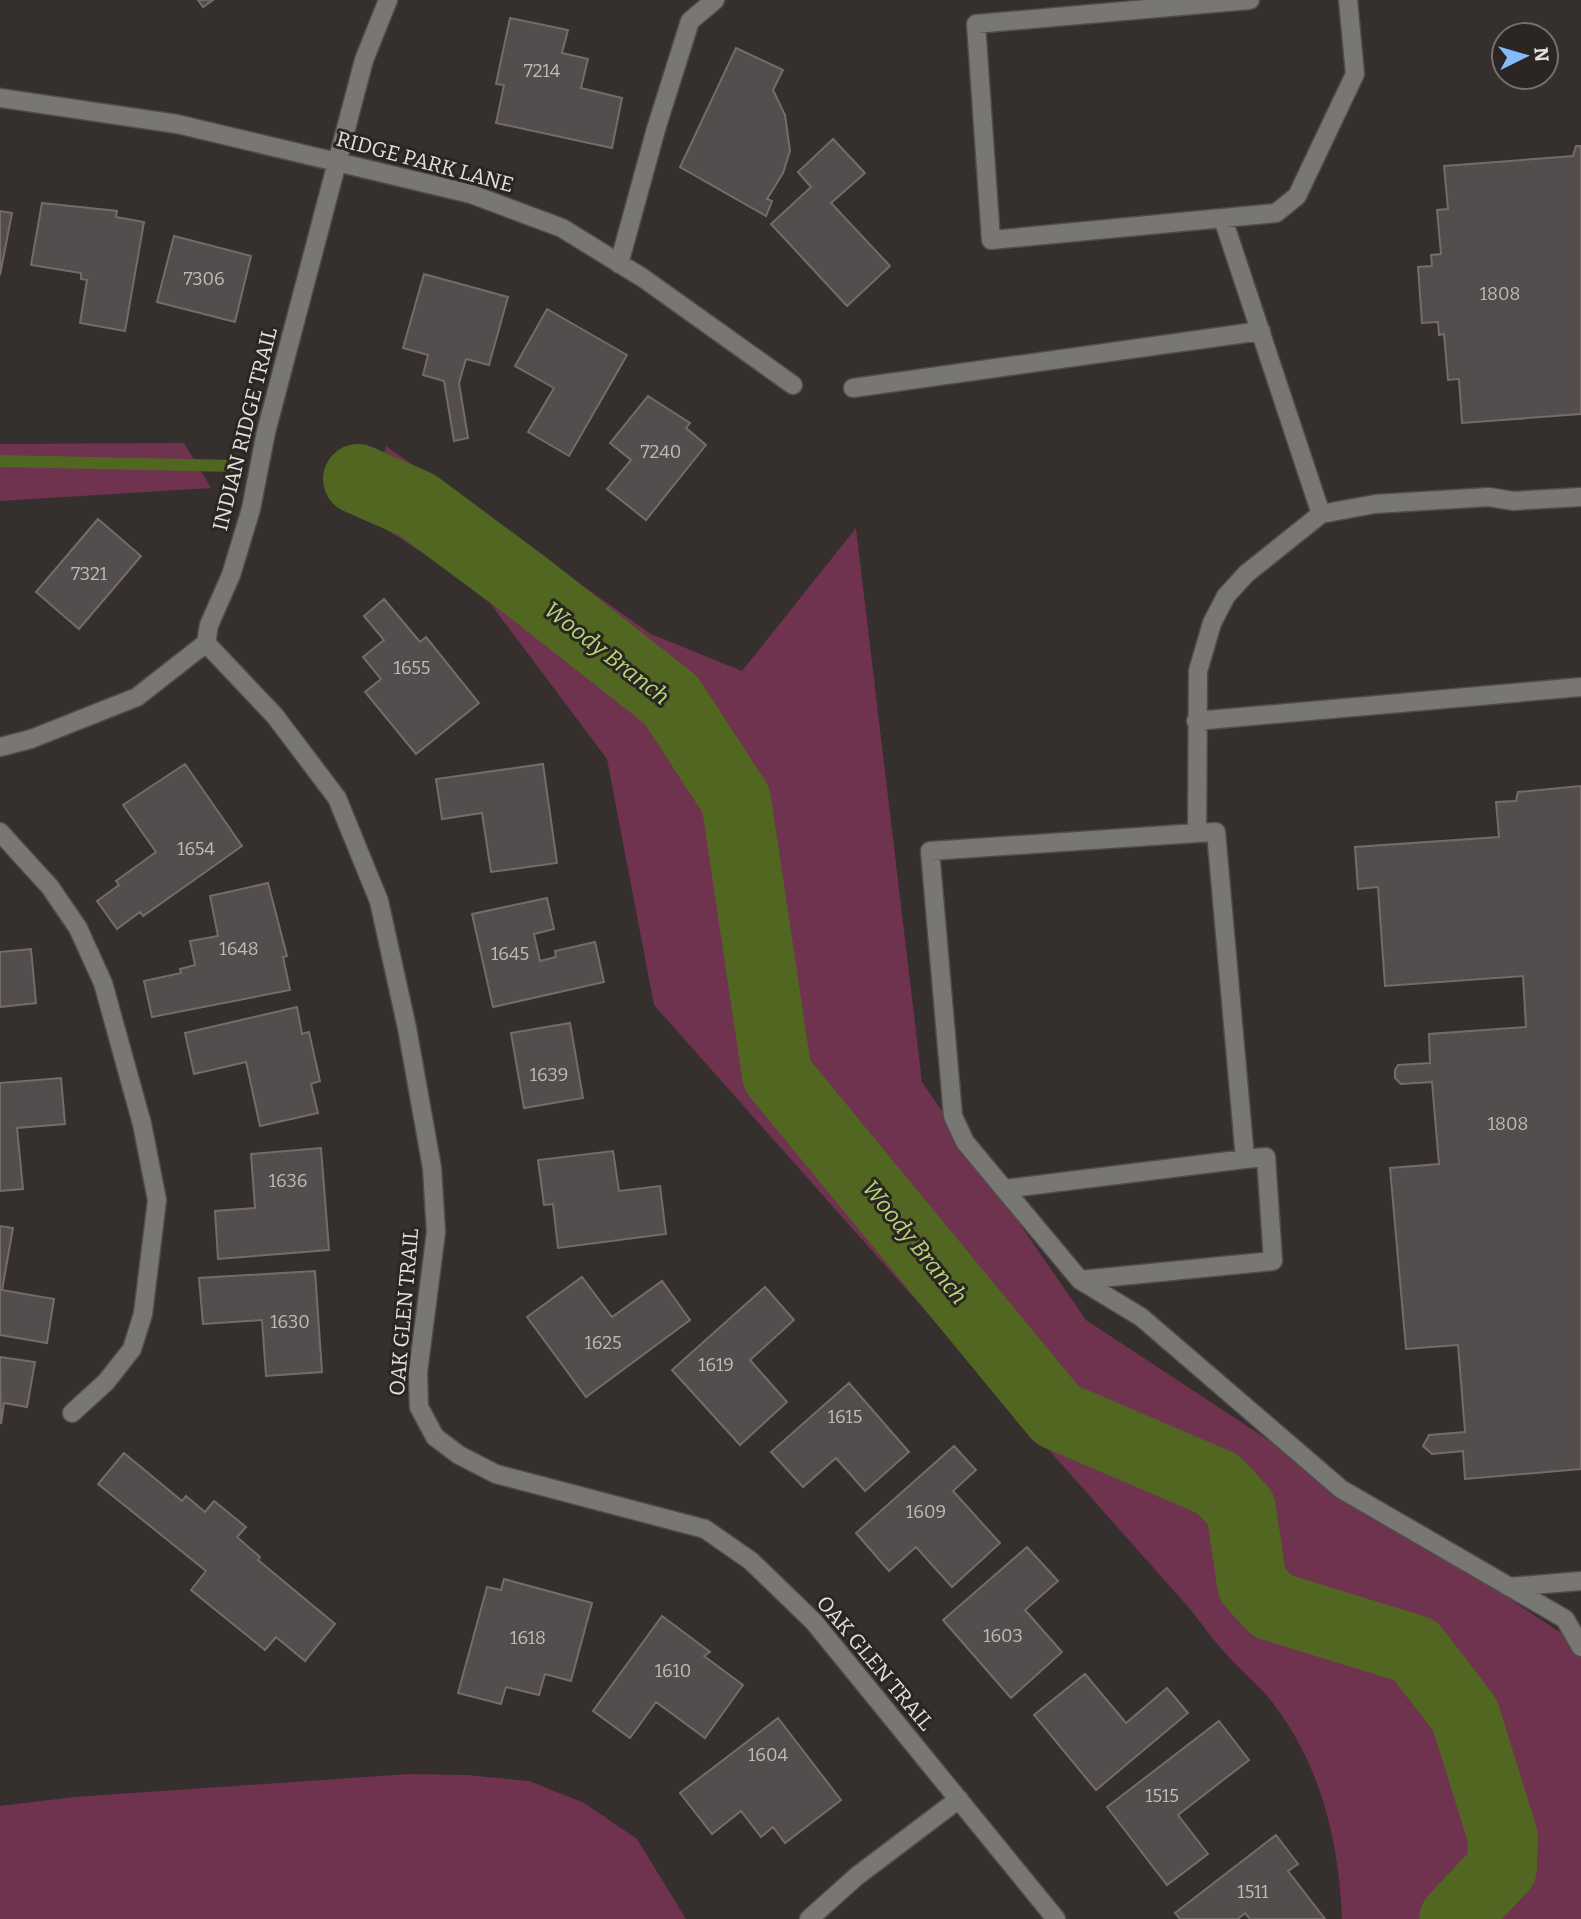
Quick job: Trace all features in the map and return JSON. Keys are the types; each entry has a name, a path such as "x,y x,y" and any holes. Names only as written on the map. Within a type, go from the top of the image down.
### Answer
{"street":[{"name":"INDIAN RIDGE TRAIL","path":"206,643 209,625 231,575 251,509 266,432 364,60 388,0"},
{"path":"619,264 656,129 690,21 715,0"},
{"path":"1250,0 976,24 991,240 1276,213 1297,196 1355,74 1348,0"},
{"name":"RIDGE PARK LANE","path":"0,98 177,124 471,194 562,228 793,384"},
{"path":"1223,219 1321,514"},
{"path":"853,388 1261,331"},
{"path":"1197,833 1198,671 1212,623 1226,596 1273,551 1321,514 1375,504 1489,497 1513,502 1581,497"},
{"path":"0,747 31,739 137,697 206,643"},
{"name":"OAK GLEN TRAIL","path":"206,643 275,716 337,798 379,901 407,1028 432,1168 436,1232 418,1372 419,1407 435,1437 459,1455 496,1474 705,1529 751,1561 814,1622 1056,1919"},
{"path":"1196,721 1581,687"},
{"path":"0,832 50,887 78,928 103,983 138,1111 157,1200 143,1314 132,1349 106,1382 72,1413"},
{"path":"1245,1159 1216,832 930,851 953,1116 965,1142 1080,1280 1142,1317 1341,1489 1565,1619 1581,1647"},
{"path":"1004,1189 1265,1157 1273,1261 1080,1280"},
{"path":"1509,1587 1581,1581"},
{"path":"810,1919 857,1876 959,1799"}],"shaded area":[{"path":"184,443 211,488 0,501 0,444"},
{"path":"386,446 651,634 742,671 856,528 922,1082 1086,1320 1581,1646 1581,1919 1342,1919 1337,1861 1324,1805 1303,1752 1272,1702 1222,1650 1190,1609 654,1005 607,759 481,591 369,518"},
{"path":"409,1774 467,1775 529,1781 584,1803 637,1839 686,1919 0,1919 0,1806 74,1797"}],"building":[{"path":"198,0 213,0 203,7"},
{"path":"510,18 568,30 562,53 588,59 581,88 622,98 612,148 496,123 504,85 496,84"},
{"path":"736,48 783,70 773,90 785,115 790,151 783,173 767,199 772,201 766,216 680,167"},
{"path":"833,139 865,173 831,203 890,266 847,306 771,224 811,187 798,172"},
{"path":"1576,146 1581,146 1581,414 1462,423 1459,379 1448,380 1444,334 1439,335 1438,322 1422,323 1418,267 1432,266 1431,255 1441,254 1437,210 1448,209 1444,166 1573,156"},
{"path":"42,203 117,211 116,217 144,222 125,331 80,323 87,280 81,279 81,273 31,265"},
{"path":"0,211 12,213 0,275"},
{"path":"174,236 251,256 235,322 157,302"},
{"path":"424,274 508,297 489,365 466,359 459,383 468,438 454,441 444,381 423,375 428,355 403,348"},
{"path":"547,309 627,355 569,456 528,432 554,388 515,366"},
{"path":"648,396 690,423 686,428 706,445 646,520 607,489 631,460 610,443"},
{"path":"98,519 141,556 79,629 36,592"},
{"path":"384,599 420,642 426,637 479,703 416,754 365,692 381,679 363,657 384,640 364,616"},
{"path":"185,764 242,846 143,916 140,912 117,929 97,901 119,885 116,881 156,852 123,805"},
{"path":"543,764 557,863 491,872 482,813 442,819 436,779"},
{"path":"1581,786 1581,1469 1465,1479 1463,1451 1432,1454 1423,1446 1429,1435 1465,1432 1458,1345 1406,1349 1390,1168 1439,1164 1432,1082 1401,1084 1395,1078 1395,1070 1398,1065 1430,1063 1429,1034 1526,1027 1523,976 1385,986 1378,887 1358,889 1355,847 1499,837 1496,802 1516,801 1518,792"},
{"path":"268,883 287,956 283,957 290,990 152,1017 144,981 181,973 180,969 195,965 190,941 218,936 210,896"},
{"path":"547,898 554,929 534,934 540,961 556,957 555,951 595,942 604,982 493,1007 472,914"},
{"path":"31,949 36,1003 0,1007 0,952"},
{"path":"297,1007 302,1034 309,1032 320,1081 311,1084 318,1113 260,1126 246,1062 194,1074 185,1033"},
{"path":"570,1023 583,1098 524,1108 511,1033"},
{"path":"61,1078 65,1124 17,1128 23,1189 0,1191 0,1083"},
{"path":"321,1148 329,1250 218,1259 215,1211 255,1208 251,1154"},
{"path":"613,1151 619,1191 660,1186 666,1234 558,1248 553,1204 544,1205 538,1160"},
{"path":"0,1226 13,1228 2,1290 54,1299 47,1343 0,1335"},
{"path":"315,1271 322,1372 266,1376 262,1320 203,1324 199,1278"},
{"path":"582,1277 612,1317 662,1281 690,1320 586,1397 527,1317"},
{"path":"765,1287 794,1320 750,1360 787,1402 740,1445 672,1370"},
{"path":"0,1357 35,1362 27,1407 4,1403 1,1424"},
{"path":"849,1383 909,1452 865,1491 836,1458 803,1487 771,1452"},
{"path":"954,1446 976,1470 953,1491 1000,1543 952,1587 916,1547 889,1571 856,1533"},
{"path":"124,1453 182,1501 186,1496 205,1512 214,1501 246,1527 237,1537 260,1557 258,1560 335,1624 305,1661 276,1637 265,1650 191,1590 206,1571 98,1484"},
{"path":"1027,1547 1058,1581 1025,1610 1062,1652 1011,1698 943,1620"},
{"path":"504,1579 592,1603 571,1681 545,1674 539,1695 506,1687 501,1704 458,1693 487,1587 501,1590"},
{"path":"662,1616 710,1652 704,1656 743,1685 705,1738 656,1702 630,1738 593,1711"},
{"path":"1085,1674 1126,1723 1167,1688 1188,1713 1096,1790 1034,1715"},
{"path":"778,1718 841,1800 785,1843 773,1827 761,1837 741,1811 712,1834 680,1793"},
{"path":"1219,1721 1249,1760 1178,1815 1208,1854 1167,1885 1107,1807"},
{"path":"1276,1835 1298,1864 1288,1871 1325,1919 1250,1919 1245,1913 1238,1919 1180,1919 1175,1913"}],"waterway":[{"name":"Woody Branch","path":"0,461 236,466"},
{"name":"Woody Branch","path":"358,479 417,505 526,586 671,700 736,800 777,1075 1057,1415 1218,1484 1241,1509 1252,1584 1272,1606 1415,1650 1465,1715 1503,1837 1502,1868 1454,1919"}]}
